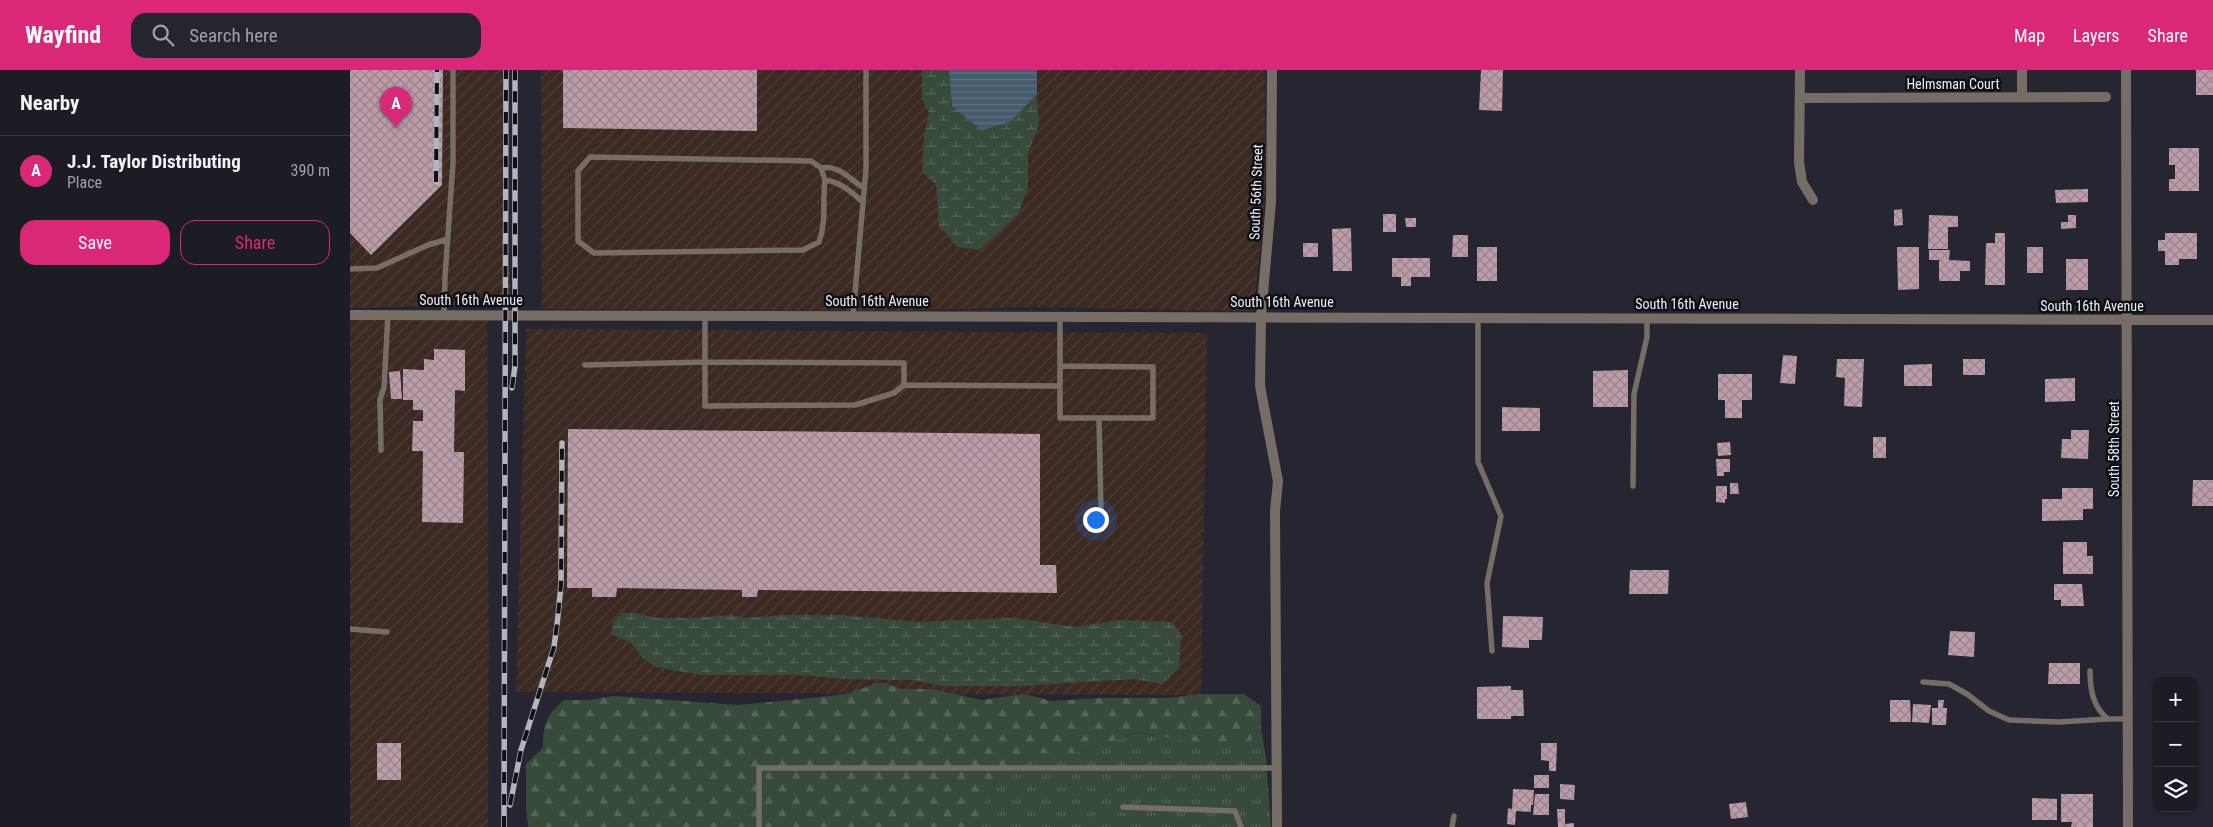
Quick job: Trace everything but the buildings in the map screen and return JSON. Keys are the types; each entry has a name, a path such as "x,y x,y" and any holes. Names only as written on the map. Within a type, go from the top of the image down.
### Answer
{"street":[{"name":"South 56th Street","path":"1272,70 1272,202 1261,316 1260,386 1278,481 1275,512 1277,827"},
{"path":"1800,70 1799,162 1802,182 1813,200"},
{"path":"2022,70 2022,97"},
{"name":"South 58th Street","path":"2126,70 2128,827"},
{"name":"Helmsman Court","path":"1800,98 2106,97"},
{"name":"South 16th Avenue","path":"350,315 1478,316 2213,320"}],"lane":[{"path":"444,314 453,163 453,70"},
{"path":"853,315 864,188 866,70"},
{"path":"590,158 811,161 821,168 825,180 823,192 824,227 819,242 803,250 594,253 578,241 578,171 590,158"},
{"path":"821,168 831,167 841,170 864,188"},
{"path":"825,180 834,181 843,186 863,202"},
{"path":"350,269 377,268 428,245 448,239"},
{"path":"381,450 380,399 384,388 388,314"},
{"path":"705,314 705,406 855,405 894,393 904,385 1060,386"},
{"path":"1060,315 1060,366 1060,418 1153,418 1153,368 1060,366"},
{"path":"1478,316 1478,462 1501,516 1487,583 1492,651"},
{"path":"1633,486 1634,394 1647,337 1647,317"},
{"path":"585,364 705,362 904,363 904,385"},
{"path":"1098,418 1101,512"},
{"path":"350,629 387,632"},
{"path":"2090,671 2094,702 2100,713 2108,719"},
{"path":"1923,682 1949,684 1967,694 1989,711 2009,720 2059,722 2128,719"},
{"path":"759,827 759,768 1277,768"},
{"path":"1123,807 1234,811 1241,827"},
{"path":"1452,827 1454,816"}],"shaded area":[{"path":"350,70 504,70 511,304 350,308"},
{"path":"541,70 1265,70 1265,199 1254,311 1025,307 880,311 539,309 542,307"},
{"path":"350,318 487,320 488,827 350,827"},
{"path":"526,329 1207,333 1201,695 516,692"}],"green space":[{"path":"922,70 949,70 952,106 1010,122 1037,94 1039,125 1028,153 1028,188 1018,214 979,250 957,247 939,226 936,184 922,172 924,137 929,113 922,99"},
{"path":"622,613 636,613 657,618 732,615 744,618 784,615 840,615 918,622 1014,618 1075,627 1120,620 1172,622 1181,634 1179,668 1163,684 1134,679 1021,686 942,686 914,680 843,679 806,675 702,675 656,667 643,658 630,642 611,634 613,622"},
{"path":"880,682 902,689 932,689 982,700 1024,694 1052,701 1099,698 1169,698 1198,694 1244,694 1261,706 1261,729 1247,745 1209,746 1141,732 1075,753 1029,753 1000,772 975,827 528,827 526,764 543,748 545,726 549,715 564,700 590,700 613,696 738,705 850,693"},
{"path":"1261,729 1266,757 1271,827 975,827 1000,772 1029,753 1075,753 1141,732 1172,738 1247,745"}],"water":[{"path":"949,70 1037,70 1037,94 1010,122 982,130 952,106"}],"railway":[{"path":"436,182 437,70"},
{"path":"504,827 506,70"},
{"path":"512,388 515,366 515,70"},
{"path":"510,805 521,750 554,647 561,584 562,443"}],"place":[{"name":"J.J. Taylor Distributing","path":"396,128"}]}
